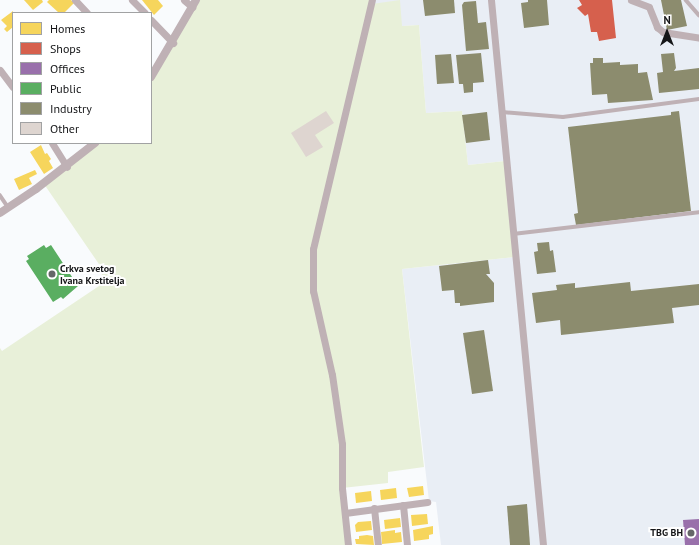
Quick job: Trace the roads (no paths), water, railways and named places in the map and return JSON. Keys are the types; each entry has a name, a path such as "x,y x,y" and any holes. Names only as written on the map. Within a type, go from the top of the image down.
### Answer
{"street":[{"path":"75,0 86,12"},
{"path":"132,0 144,12"},
{"path":"152,75 173,43 194,4 184,0"},
{"path":"348,545 341,470 342,444 332,376 313,291 313,249 372,0"},
{"path":"491,0 512,234 543,545"},
{"path":"631,0 649,7 657,27 663,32 699,38"},
{"path":"152,21 173,43"},
{"path":"0,70 12,86"},
{"path":"53,144 67,166"},
{"path":"0,213 67,166 94,144"},
{"path":"345,513 427,502"},
{"path":"403,505 407,545"},
{"path":"374,508 378,545"}],"lane":[{"path":"686,0 699,15"},
{"path":"501,112 564,117 699,99"},
{"path":"0,195 8,208"},
{"path":"512,234 699,212"}],"place":[{"name":"Crkva svetog Ivana Krstitelja","path":"52,274"},
{"name":"TBG BH","path":"691,533"}]}
